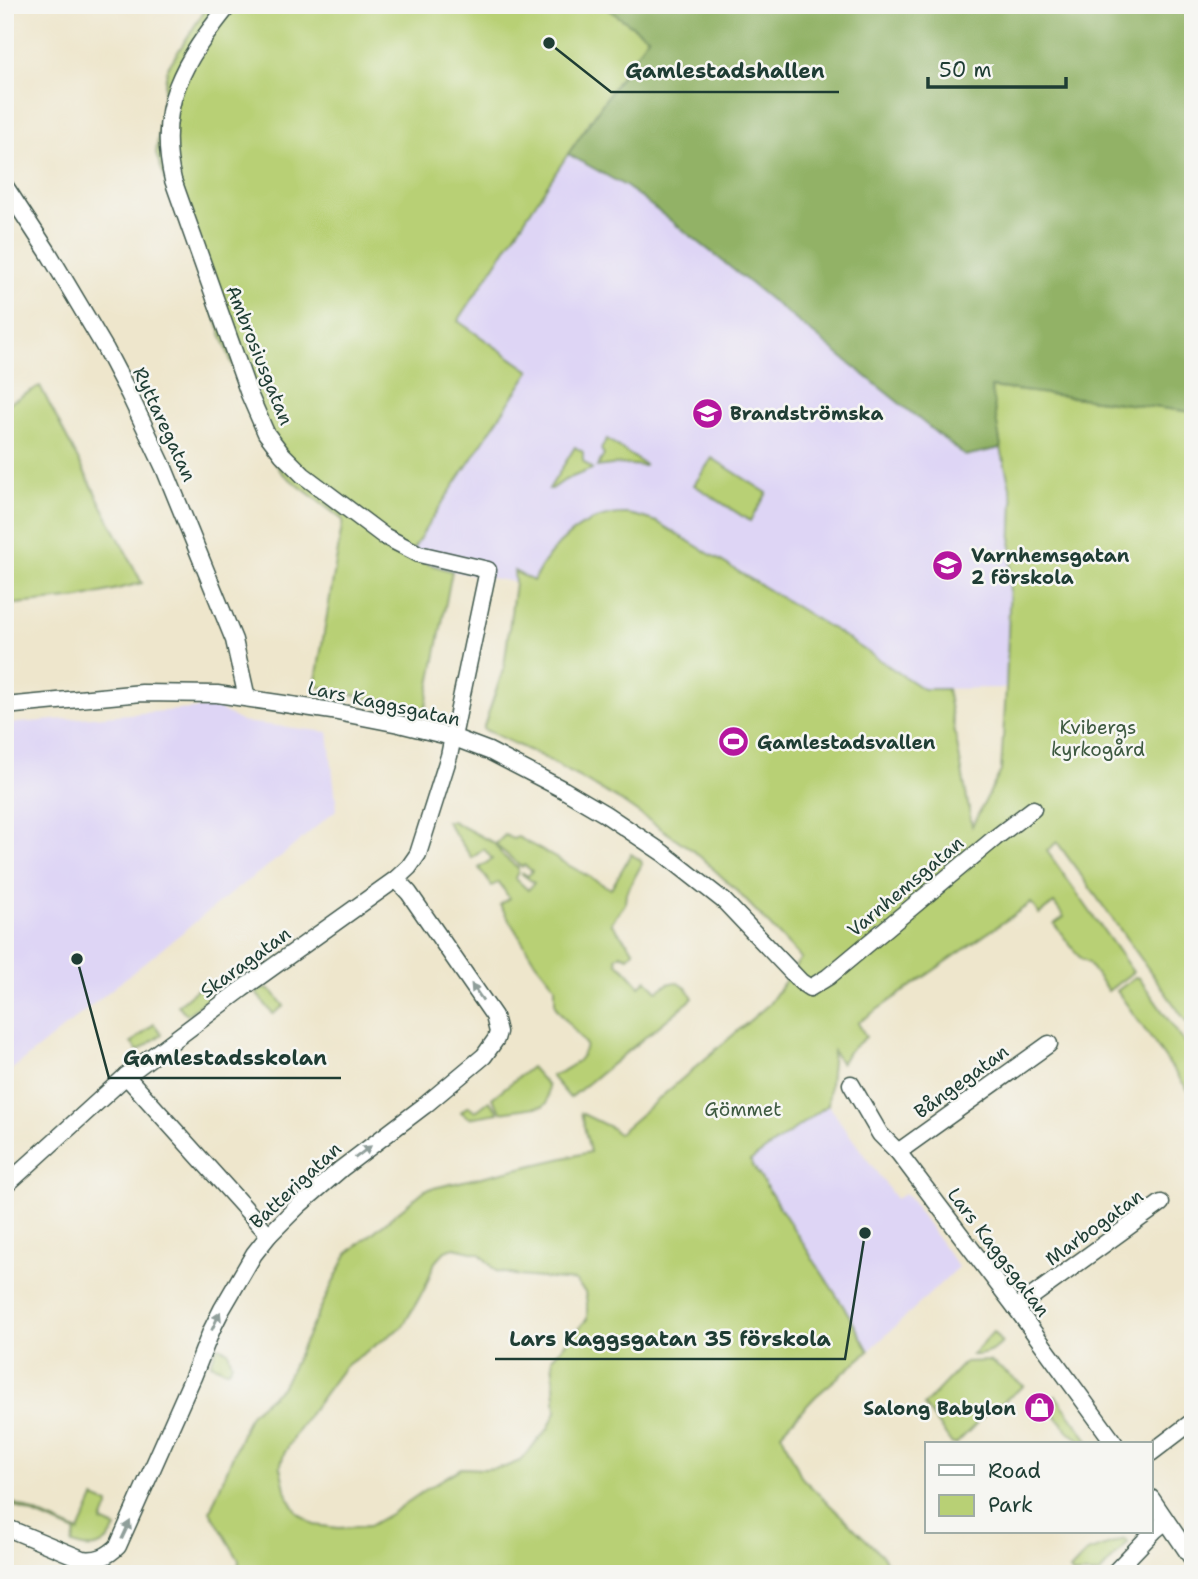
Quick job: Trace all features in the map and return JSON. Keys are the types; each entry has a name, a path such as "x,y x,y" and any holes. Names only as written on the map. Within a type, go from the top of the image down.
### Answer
{"street":[{"name":"Ambrosiusgatan","path":"229,5 204,37 183,71 171,103 166,137 173,180 249,394 266,433 282,454 303,475 384,536 419,554 488,570 453,737"},
{"name":"Ryttaregatan","path":"5,186 105,348 158,455 234,640 247,698"},
{"name":"Lars Kaggsgatan","path":"5,706 142,693 217,694 385,721 453,737 489,751 564,790 663,853 723,901 801,982"},
{"name":"Skaragatan","path":"5,1186 126,1076 409,867 418,854 453,737"},
{"name":"Varnhemsgatan","path":"801,982 810,988 828,977 1033,809"},
{"name":"Batterigatan","path":"5,1527 82,1559 93,1560 111,1553 118,1546 212,1329 254,1254 298,1206 467,1071 484,1056 496,1039 498,1031 494,1016 396,878"},
{"name":"Bångegatan","path":"898,1152 1049,1044"},
{"path":"126,1076 269,1235"},
{"name":"Lars Kaggsgatan","path":"851,1084 880,1134 898,1152 1114,1442"},
{"name":"Marbogatan","path":"1016,1308 1161,1203"},
{"path":"1152,1452 1193,1421"},
{"path":"1152,1500 1193,1560"},
{"path":"1152,1532 1166,1521"},
{"path":"1113,1574 1150,1534"}],"shaded area":[{"name":"Brandströmska","path":"568,154 627,187 965,456 1001,448 1013,500 1006,688 923,689 839,633 657,522 628,514 567,536 552,551 531,585 452,571 408,559 530,371 458,321"},
{"path":"216,707 242,722 328,732 337,809 5,1075 5,724"},
{"path":"828,1105 896,1199 906,1193 958,1267 869,1351 849,1315 750,1161"}],"green space":[{"path":"208,5 602,5 648,37 458,321 530,371 408,558 452,571 425,711 315,686 343,520 282,473 260,441 156,154 167,69"},
{"path":"602,5 1193,5 1193,412 991,387 1001,448 965,456 627,187 568,154 648,37"},
{"path":"40,386 142,583 80,598 5,605 5,405"},
{"path":"990,387 1193,412 1193,1031 1057,842 1047,851 1133,972 1108,991 1054,924 1064,917 1054,903 1039,914 1031,903 858,1023 866,1037 848,1052 841,1064 833,1051 828,1105 750,1161 849,1315 869,1351 816,1396 781,1433 802,1478 884,1557 891,1574 238,1574 239,1560 210,1511 250,1414 283,1386 347,1254 425,1190 590,1152 581,1113 612,1128 618,1134 769,1004 801,958 735,889 695,852 621,801 541,756 483,729 504,667 515,583 514,571 533,581 549,556 570,534 609,515 625,514 657,522 839,633 923,689 947,689 972,826 1001,771 1013,500","holes":["454,1248 480,1254 496,1271 575,1281 585,1292 587,1319 552,1358 556,1412 548,1429 520,1461 505,1467 461,1468 369,1526 339,1528 314,1525 297,1512 286,1493 280,1467 297,1431 344,1367 403,1326 425,1288 435,1262 445,1251"]},
{"path":"607,439 645,465 618,464 597,467 604,455 601,449"},
{"path":"575,447 583,452 583,461 592,469 549,489"},
{"path":"712,458 767,493 750,521 694,485"},
{"path":"446,821 452,821 494,843 502,855 518,868 515,878 528,890 534,883 522,874 528,876 532,871 519,865 496,844 505,835 513,839 518,837 611,889 631,854 641,861 642,864 626,893 625,904 611,923 634,951 628,957 621,954 616,958 617,963 640,986 647,980 657,991 675,982 686,988 693,998 570,1098 551,1076 578,1061 586,1045 557,1009 555,986 533,959 500,905 509,898 499,882 492,886 479,868 492,859 484,849 472,858"},
{"path":"1135,977 1139,978 1193,1055 1193,1097 1117,991"},
{"path":"201,986 210,997 187,1015 178,1005"},
{"path":"265,988 273,992 284,1006 273,1014 256,993"},
{"path":"154,1024 162,1034 138,1051 131,1043"},
{"path":"531,1067 548,1086 547,1103 543,1106 501,1112 492,1098"},
{"path":"489,1101 498,1113 469,1118 461,1112 468,1106 475,1112"},
{"path":"993,1332 1002,1343 988,1353 972,1355"},
{"path":"217,1346 228,1351 232,1364 228,1370 211,1364"},
{"path":"989,1361 1024,1386 985,1415 958,1442 951,1442 924,1405 965,1362"},
{"path":"1056,1396 1090,1442 1071,1433 1047,1403"},
{"path":"94,1498 109,1504 102,1522 116,1528 103,1544 92,1548 72,1544 76,1532 5,1502 5,1499 79,1532"},
{"path":"1125,1539 1128,1543 1099,1574 1073,1574 1070,1570 1087,1552"}],"place":[{"name":"Gamlestadshallen","path":"549,43"},
{"name":"Brandströmska","path":"707,413"},
{"name":"Varnhemsgatan 2 förskola","path":"948,566"},
{"name":"Gamlestadsvallen","path":"734,742"},
{"name":"Gamlestadsskolan","path":"77,959"},
{"name":"Lars Kaggsgatan 35 förskola","path":"865,1233"},
{"name":"Salong Babylon","path":"1039,1408"}],"park label":[{"name":"Kvibergs kyrkogård","path":"1098,738"},
{"name":"Gömmet","path":"743,1109"}]}
